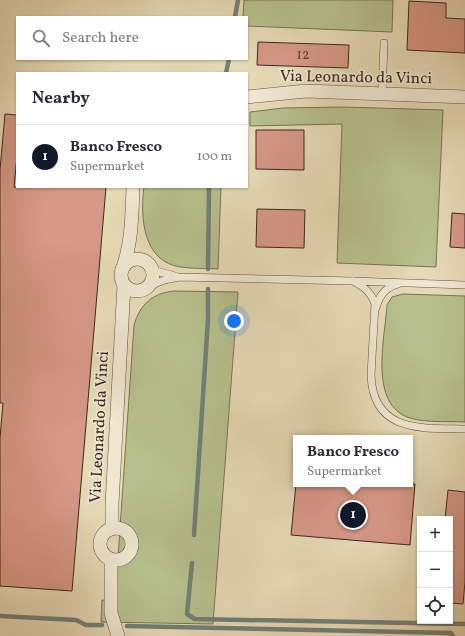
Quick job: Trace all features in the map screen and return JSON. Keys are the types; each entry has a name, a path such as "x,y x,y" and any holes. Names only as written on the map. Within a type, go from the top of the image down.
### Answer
{"street":[{"name":"Via Leonardo da Vinci","path":"248,97 306,91 465,97"},
{"path":"131,222 137,248 152,273 152,278 143,289 133,291 124,285 122,280 122,270 125,261 131,222 133,188"},
{"path":"122,270 131,261 141,260 146,263"},
{"name":"Via Leonardo da Vinci","path":"112,529 112,496 123,327 124,285"},
{"name":"Via Leonardo da Vinci","path":"123,327 130,306 143,289"},
{"path":"112,529 122,529 126,532 133,544 131,552 126,558 112,560 106,557 100,547 103,536 112,529"},
{"path":"112,560 111,613 118,636"}],"lane":[{"path":"382,94 384,43"},
{"path":"146,263 156,271 179,277"},
{"path":"143,289 164,280 179,277 465,285"},
{"path":"353,281 370,293 375,304 371,386 374,397 382,410 401,424 412,427 465,430"},
{"path":"375,313 382,293 388,288 402,283"}],"green space":[{"path":"244,0 393,0 392,32 248,26 248,16 243,16"},
{"path":"344,107 443,110 436,267 337,263 342,124 250,126 250,112 283,108"},
{"path":"144,188 221,188 218,269 181,267 168,263 159,257 152,248 147,237 144,225"},
{"path":"174,291 238,292 213,624 101,622 102,600 115,601 134,325 140,311 148,301 160,294"},
{"path":"403,294 465,296 465,422 430,421 410,418 397,411 388,400 382,369 382,352 387,305 392,297"}],"building":[{"path":"409,1 446,3 446,18 465,19 465,53 407,50"},
{"path":"258,42 349,45 348,68 257,65"},
{"path":"5,114 16,115 16,167 14,187 106,188 72,591 0,586 0,438 3,403 0,403 0,170"},
{"path":"256,130 304,130 304,170 256,169"},
{"path":"257,209 305,210 304,248 256,247"},
{"path":"452,213 465,214 465,248 450,247"},
{"path":"413,484 415,484 410,545 291,535 296,487 413,487"},
{"path":"448,490 465,492 465,582 463,604 453,603 453,516 445,516"}],"waterway":[{"path":"235,16 238,0"},
{"path":"226,72 229,60"},
{"path":"208,269 209,188"},
{"path":"194,535 208,319 208,289"},
{"path":"192,563 187,614 195,619 465,624"},
{"path":"0,616 76,620 86,625 102,625"},
{"path":"127,626 451,633 453,636"}],"place":[{"name":"Banco Fresco","path":"353,515"}]}
